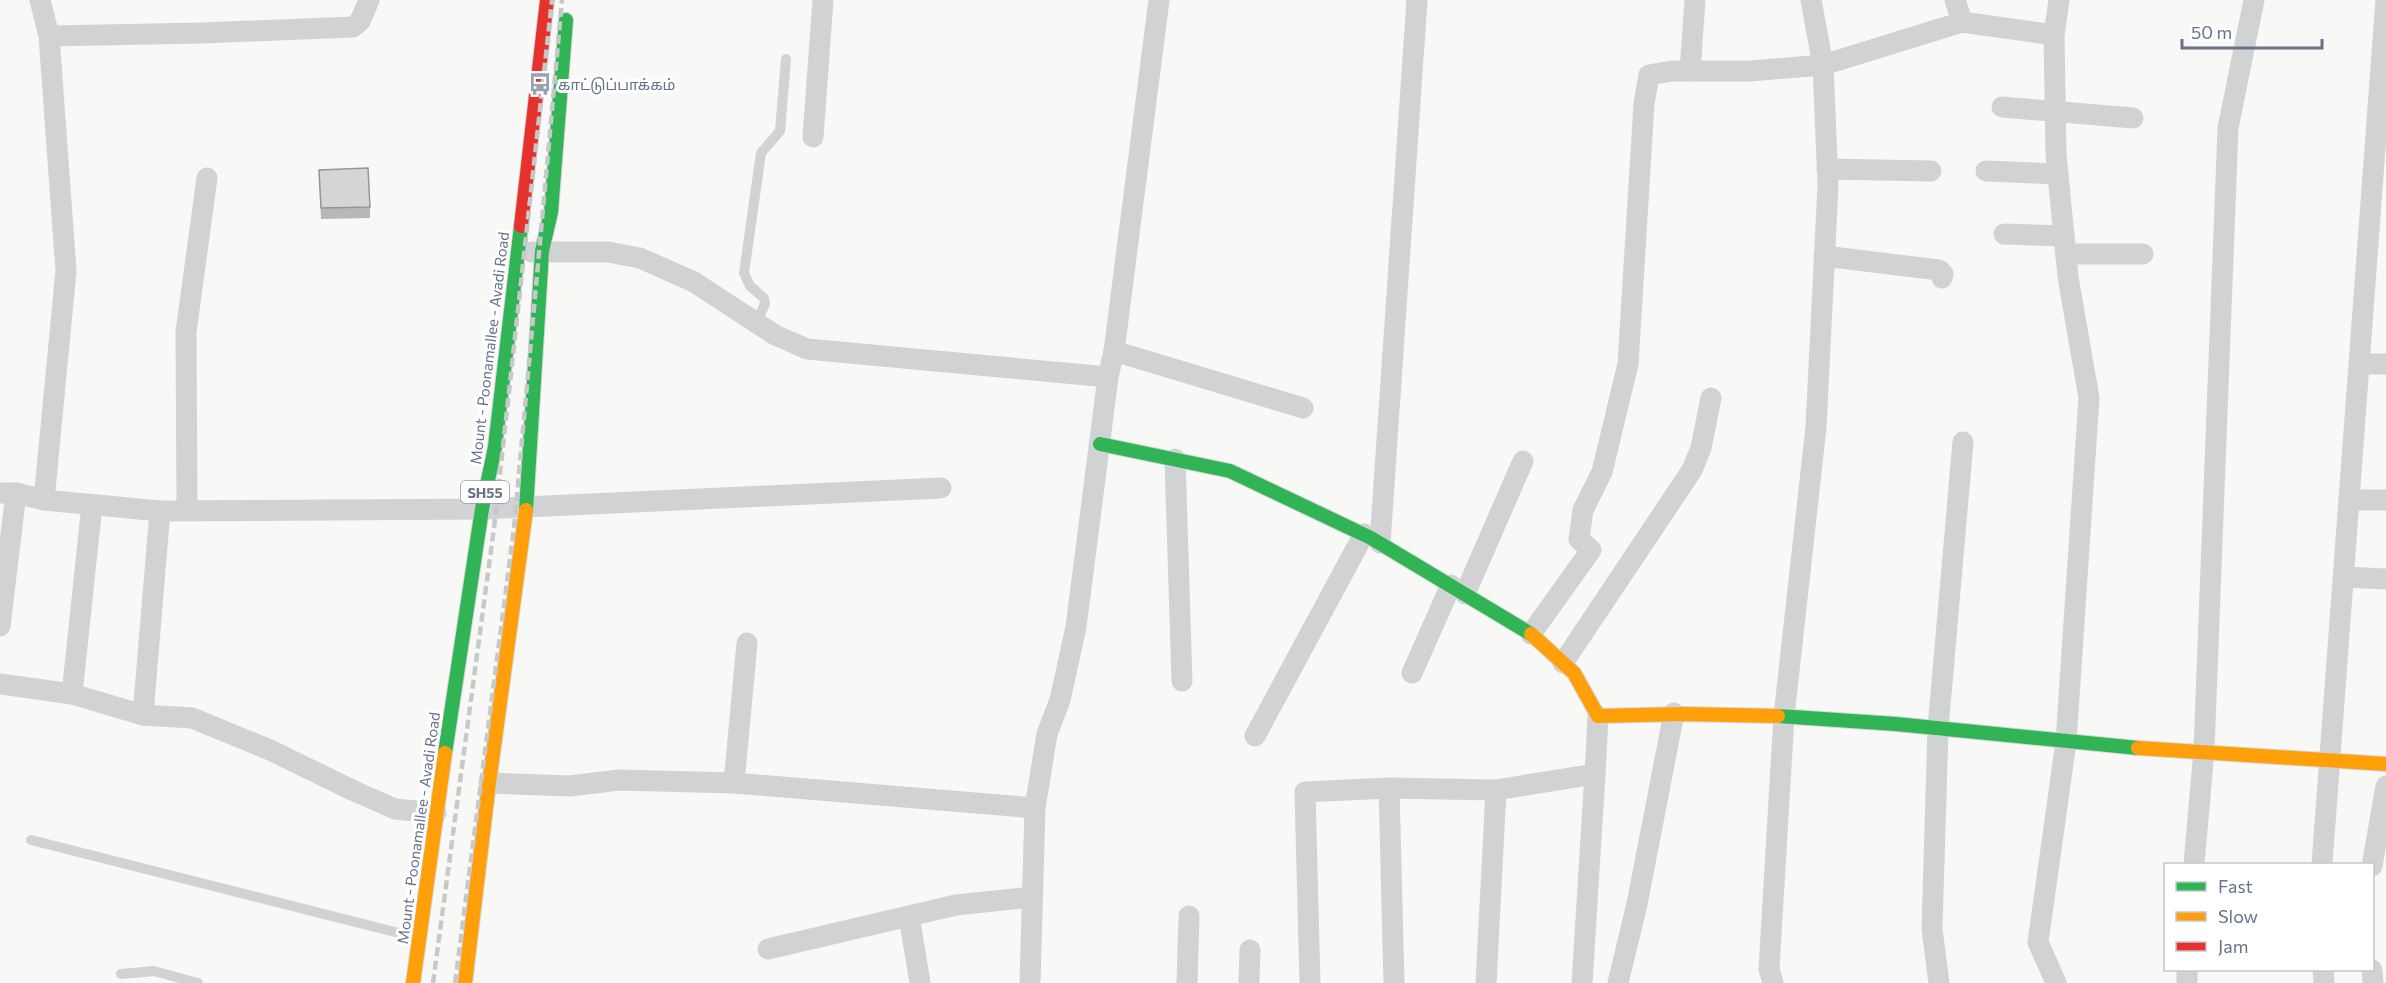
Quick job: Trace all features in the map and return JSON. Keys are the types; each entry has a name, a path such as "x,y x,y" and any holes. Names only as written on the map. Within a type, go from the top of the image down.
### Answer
{"main road":[{"name":"Mount - Poonamallee - Avadi Road","path":"413,983 482,509 495,447 547,0"},
{"name":"SH55","path":"465,983 489,783 527,506 543,251 551,212 567,12"},
{"path":"1100,444 1230,471 1372,539 1531,634 1574,673 1598,716 1674,713 1784,716 1938,728 2066,742 2331,758 2386,764"}],"street":[{"path":"40,0 49,36 66,271 44,500"},
{"path":"49,36 214,33 353,27 360,21 369,0"},
{"path":"813,137 823,0"},
{"path":"1030,983 1035,808 1047,734 1060,700 1076,627 1159,0"},
{"path":"1255,736 1372,539 1417,0"},
{"path":"1690,71 1695,0"},
{"path":"1773,983 1769,969 1784,716 1816,427 1824,256 1827,169 1823,65 1811,0"},
{"path":"1955,0 1962,22"},
{"path":"2056,983 2038,942 2066,742 2089,398 2065,245 2058,174 2054,110 2054,35 2059,0"},
{"path":"2194,863 2204,750 2228,128 2254,0"},
{"path":"2322,863 2385,0"},
{"path":"1531,634 1591,550 1579,539 1583,510 1602,472 1628,364 1644,104 1649,75 1672,71 1749,71 1823,65 1962,22 2054,35"},
{"path":"2002,107 2133,118"},
{"path":"1827,169 1931,171"},
{"path":"1986,171 2058,174"},
{"path":"187,509 186,332 207,178"},
{"path":"2004,234 2065,245 2143,254"},
{"path":"518,252 608,252 640,258 694,282 775,335 807,349 1108,377"},
{"path":"1824,256 1939,270 1942,278"},
{"path":"1114,351 1303,408"},
{"path":"2359,364 2386,364"},
{"path":"1563,663 1692,470 1701,448 1711,398"},
{"path":"1939,983 1932,929 1938,728 1963,442"},
{"path":"1175,459 1182,681"},
{"path":"1412,673 1458,590 1522,461"},
{"path":"0,626 8,493 44,500 160,511 187,509 482,509 941,488"},
{"path":"2349,500 2386,500"},
{"path":"72,694 92,505"},
{"path":"143,715 160,511"},
{"path":"2344,578 2386,579"},
{"path":"734,783 747,643"},
{"path":"0,684 72,694 143,715 192,718 270,750 395,809 436,813"},
{"path":"1618,983 1637,904 1674,713"},
{"path":"1582,983 1598,716"},
{"path":"1310,983 1305,792 1389,788 1496,790 1594,774"},
{"path":"489,783 570,786 619,780 734,783 1035,808"},
{"path":"2373,863 2386,786"},
{"path":"1389,788 1394,983"},
{"path":"1486,983 1496,790"},
{"path":"768,949 981,901 1032,897"},
{"path":"909,916 920,983"},
{"path":"1187,983 1189,916"},
{"path":"1249,983 1250,950"}],"lane":[{"path":"756,323 765,304 764,298 750,286 744,273 761,153 780,131 786,59"},
{"path":"31,840 418,938"},
{"path":"121,974 154,971 198,983"}],"building":[{"path":"368,168 370,207 321,208 319,170"}],"railway":[{"path":"433,983 494,528 552,0"},
{"path":"455,983 514,528 562,0"}],"traffic: fast":[{"path":"526,510 542,251 551,212 566,20"},
{"path":"445,753 482,509 495,447 521,226"},
{"path":"1100,444 1230,471 1371,538 1531,634"},
{"path":"1778,716 1896,724 2138,748"}],"traffic: slow":[{"path":"465,983 526,510"},
{"path":"1531,634 1574,673 1598,716 1683,714 1778,716"},
{"path":"2138,748 2386,764"},
{"path":"413,983 445,753"}],"traffic: jam":[{"path":"521,226 547,0"}],"place":[{"name":"காட்டுப்பாக்கம்","path":"540,84"}]}
